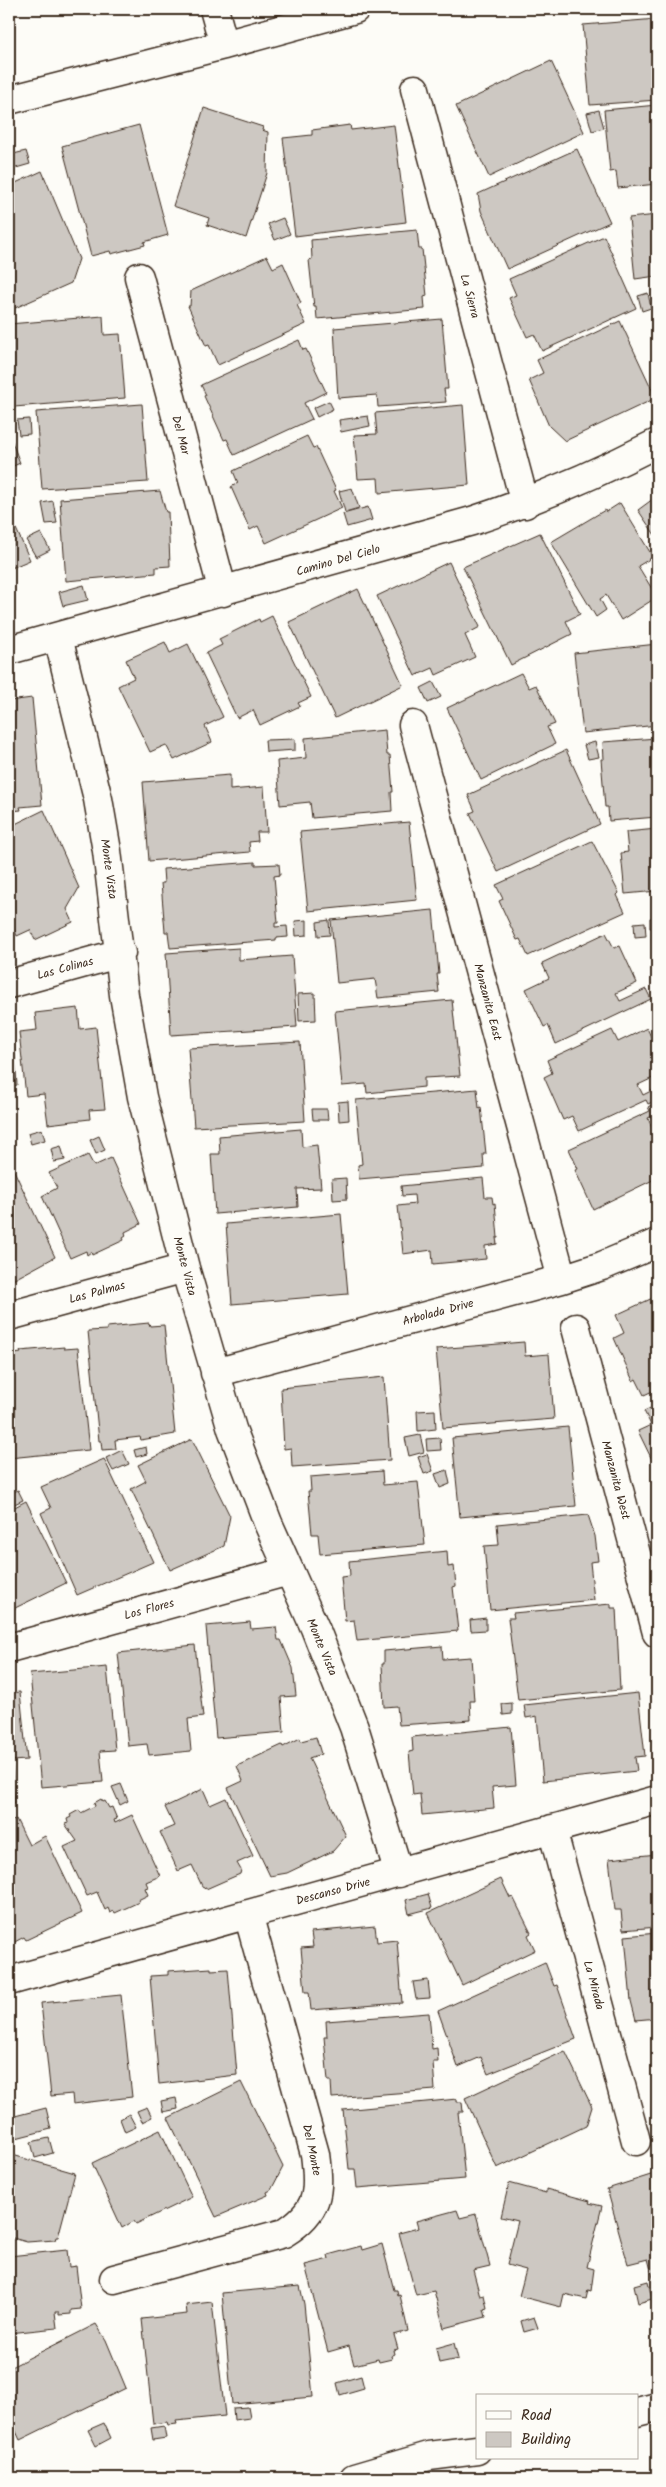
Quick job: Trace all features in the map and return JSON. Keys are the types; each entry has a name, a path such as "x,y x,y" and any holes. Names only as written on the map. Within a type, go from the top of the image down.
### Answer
{"street":[{"path":"214,9 224,45"},
{"path":"9,100 355,9"},
{"name":"La Sierra","path":"415,89 524,504"},
{"name":"Del Mar","path":"139,278 223,592"},
{"name":"Camino Del Cielo","path":"9,650 223,592 417,537 524,504 592,476 657,443"},
{"name":"Monte Vista","path":"58,637 98,799 121,953 126,1004 142,1097 185,1268 232,1429 250,1478 315,1628 354,1727 399,1873"},
{"name":"Manzanita East","path":"413,725 562,1279"},
{"name":"Las Colinas","path":"9,984 121,953"},
{"name":"Arbolada Drive","path":"215,1373 562,1279 602,1266 657,1243"},
{"name":"Las Palmas","path":"9,1316 185,1268"},
{"name":"Manzanita West","path":"576,1328 657,1633"},
{"name":"Los Flores","path":"9,1648 289,1571"},
{"name":"Descanso Drive","path":"9,1981 657,1800"},
{"name":"La Mirada","path":"552,1829 636,2141"},
{"name":"Del Monte","path":"114,2279 284,2233 301,2222 314,2204 318,2181 315,2154 248,1914"},
{"path":"638,2412 657,2407"},
{"path":"354,2478 429,2456 476,2450"}],"building":[{"path":"657,19 657,100 590,105 583,25"},
{"path":"551,61 584,132 489,177 456,106"},
{"path":"657,105 657,184 618,188 616,171 610,172 604,110"},
{"path":"204,108 263,127 262,130 268,132 267,173 246,238 207,225 209,218 173,206"},
{"path":"599,110 604,128 592,131 587,113"},
{"path":"139,125 168,235 144,242 145,245 111,254 110,251 91,256 62,146"},
{"path":"350,125 351,130 394,125 406,222 295,236 283,138 312,135 312,130"},
{"path":"577,149 610,222 507,269 481,211 478,194"},
{"path":"26,151 30,164 9,170 9,155"},
{"path":"42,171 79,259 71,283 15,308 9,294 9,186"},
{"path":"657,215 657,276 635,279 629,218"},
{"path":"283,218 290,234 275,240 268,224"},
{"path":"417,230 419,249 422,249 427,296 424,297 425,309 317,319 309,260 312,259 311,240"},
{"path":"604,236 636,308 542,351 534,334 527,337 509,298 516,295 509,279"},
{"path":"267,256 273,268 283,263 301,303 297,305 306,324 218,365 209,345 206,346 188,306 190,306 191,291"},
{"path":"648,293 651,308 642,311 638,296"},
{"path":"103,316 104,335 120,334 125,398 14,407 9,324"},
{"path":"442,319 448,389 444,389 446,402 378,407 377,395 338,398 334,328"},
{"path":"620,321 656,398 565,441 549,426 529,380 543,373 537,360"},
{"path":"299,340 303,350 306,349 326,392 304,403 312,419 234,455 227,439 224,440 201,385"},
{"path":"329,401 333,409 317,417 313,408"},
{"path":"142,404 148,482 42,489 36,412"},
{"path":"463,405 469,485 379,493 378,478 358,479 354,435 377,434 375,413"},
{"path":"368,416 370,426 341,432 339,420"},
{"path":"29,419 30,434 19,435 17,420"},
{"path":"9,434 20,463 9,468"},
{"path":"307,436 313,448 316,447 336,490 334,491 342,508 266,543 258,526 250,530 231,487 238,483 233,471"},
{"path":"352,488 359,508 345,512 339,491"},
{"path":"160,491 166,512 168,512 170,566 156,567 156,573 66,581 60,499"},
{"path":"657,496 657,538 638,510"},
{"path":"53,501 57,523 46,524 42,503"},
{"path":"620,503 653,557 638,566 657,597 621,620 606,595 600,599 606,610 596,617 551,542"},
{"path":"368,507 372,520 347,527 343,514"},
{"path":"9,513 30,560 9,569"},
{"path":"41,533 50,550 36,557 26,540"},
{"path":"540,533 580,614 566,621 572,634 511,665 463,567"},
{"path":"449,562 480,627 465,635 475,657 436,675 433,668 415,676 377,596"},
{"path":"84,585 88,600 63,606 59,592"},
{"path":"358,589 403,685 335,718 289,622"},
{"path":"272,616 311,697 298,703 300,706 260,725 253,710 237,718 206,653 222,645 219,639 259,619 260,622"},
{"path":"165,642 170,653 188,644 223,717 205,726 212,742 174,760 166,745 150,752 118,686 134,678 126,660"},
{"path":"657,644 657,725 583,733 574,653"},
{"path":"521,673 529,688 536,685 555,724 547,727 555,744 481,780 447,708"},
{"path":"433,682 441,697 428,703 421,688"},
{"path":"32,698 42,805 20,807 21,810 11,811 9,808 9,701"},
{"path":"385,730 387,755 390,755 393,792 391,792 392,811 312,818 310,802 280,805 277,761 306,758 305,738"},
{"path":"657,738 657,817 609,821 608,807 605,807 601,759 604,759 603,742"},
{"path":"295,739 295,750 266,752 265,740"},
{"path":"595,742 599,757 588,759 584,745"},
{"path":"566,750 600,824 498,872 470,813 475,811 468,795"},
{"path":"230,775 230,790 264,787 267,832 257,832 258,841 249,842 250,852 149,861 143,782"},
{"path":"44,810 79,888 67,909 73,922 35,940 30,930 17,936 9,919 9,827"},
{"path":"409,822 417,900 308,911 300,832"},
{"path":"657,829 657,891 625,894 621,853 628,852 626,832"},
{"path":"592,841 619,893 617,895 625,912 528,956 520,939 517,940 499,901 503,899 496,885"},
{"path":"255,862 255,865 279,864 280,875 274,876 278,923 275,923 275,927 287,926 288,937 276,938 276,940 170,948 168,932 165,932 161,883 164,883 163,869"},
{"path":"433,910 439,992 378,998 375,979 337,983 331,920"},
{"path":"650,918 657,918 657,928 650,928"},
{"path":"307,920 307,935 296,936 295,921"},
{"path":"329,920 330,935 318,936 317,922"},
{"path":"645,922 646,936 635,937 634,923"},
{"path":"606,933 614,948 620,946 637,983 616,993 620,1001 646,989 651,999 556,1044 548,1025 544,1027 526,989 549,978 542,963"},
{"path":"657,937 657,998 656,998 652,938"},
{"path":"239,948 239,960 292,956 297,1027 171,1035 166,953"},
{"path":"315,993 316,1020 299,1021 298,994"},
{"path":"452,1000 460,1076 424,1078 424,1087 367,1093 366,1084 342,1086 335,1011"},
{"path":"78,1008 80,1029 96,1027 105,1109 89,1110 90,1119 48,1124 44,1094 26,1096 19,1032 37,1030 35,1013"},
{"path":"647,1028 657,1050 657,1076 638,1085 643,1095 655,1089 657,1100 648,1104 646,1100 579,1131 572,1116 563,1120 544,1077 552,1073 547,1060 612,1030 618,1042"},
{"path":"300,1042 305,1121 194,1127 188,1048"},
{"path":"9,1043 14,1043 17,1085 9,1087"},
{"path":"477,1089 486,1154 483,1154 484,1168 359,1179 358,1165 362,1164 356,1100"},
{"path":"348,1101 349,1120 339,1121 338,1102"},
{"path":"657,1102 657,1114 648,1118 654,1133 657,1131 657,1178 593,1209 575,1170 578,1169 569,1149 650,1111 648,1107"},
{"path":"312,1109 327,1109 328,1120 313,1120"},
{"path":"42,1129 45,1140 31,1144 28,1133"},
{"path":"301,1129 302,1147 317,1145 321,1188 297,1189 298,1207 215,1214 211,1154 220,1154 219,1136"},
{"path":"99,1136 105,1150 96,1154 90,1140"},
{"path":"61,1146 65,1160 54,1162 51,1149"},
{"path":"88,1155 94,1166 111,1158 141,1224 125,1232 124,1240 92,1255 91,1252 87,1255 86,1251 70,1258 42,1196 57,1188 49,1173"},
{"path":"9,1160 55,1257 9,1282"},
{"path":"346,1178 347,1199 333,1200 332,1179"},
{"path":"483,1178 485,1197 492,1197 493,1204 495,1203 498,1238 496,1238 497,1244 485,1246 486,1259 433,1264 432,1250 403,1254 398,1206 415,1204 414,1195 402,1196 401,1186"},
{"path":"341,1214 348,1294 232,1304 226,1224"},
{"path":"657,1296 657,1389 644,1395 636,1379 633,1381 614,1338 624,1333 616,1315"},
{"path":"149,1323 150,1326 164,1325 175,1434 141,1440 140,1437 115,1440 116,1449 102,1450 101,1441 99,1441 88,1331"},
{"path":"524,1342 525,1356 549,1354 554,1419 443,1428 436,1349"},
{"path":"64,1347 64,1349 78,1348 89,1450 9,1458 9,1355 21,1353 20,1351"},
{"path":"384,1377 390,1460 292,1467 291,1448 284,1449 281,1388"},
{"path":"657,1405 657,1470 638,1431 651,1425 644,1411"},
{"path":"435,1410 436,1429 418,1431 417,1411"},
{"path":"568,1427 576,1506 460,1517 452,1438"},
{"path":"420,1435 424,1452 409,1456 405,1438"},
{"path":"440,1438 441,1450 427,1451 426,1439"},
{"path":"192,1439 230,1516 224,1546 170,1570 131,1489 146,1481 138,1465"},
{"path":"146,1447 147,1454 136,1457 134,1450"},
{"path":"122,1450 129,1464 113,1471 106,1458"},
{"path":"427,1454 433,1471 424,1474 418,1457"},
{"path":"104,1459 153,1562 77,1595 41,1513 51,1508 41,1487"},
{"path":"447,1470 450,1484 440,1488 435,1474"},
{"path":"382,1471 383,1485 418,1482 425,1545 320,1554 318,1534 312,1534 308,1491 311,1491 310,1477"},
{"path":"18,1490 23,1500 10,1506 9,1494"},
{"path":"26,1501 66,1583 9,1611 9,1510"},
{"path":"588,1515 595,1536 598,1561 590,1562 594,1600 490,1610 484,1546 499,1545 497,1524"},
{"path":"447,1551 448,1567 454,1566 456,1586 453,1587 458,1631 357,1641 354,1620 345,1621 341,1577 350,1576 349,1561"},
{"path":"611,1604 611,1608 616,1608 620,1690 518,1700 508,1618 514,1618 513,1613"},
{"path":"486,1618 486,1630 471,1631 470,1620"},
{"path":"250,1622 251,1629 276,1627 278,1640 281,1640 293,1668 296,1696 281,1697 284,1732 216,1738 206,1626"},
{"path":"195,1645 203,1717 188,1719 191,1751 149,1755 147,1744 128,1746 118,1653"},
{"path":"442,1646 443,1659 471,1657 474,1701 470,1701 471,1720 399,1725 397,1706 384,1707 382,1664 384,1664 384,1651"},
{"path":"107,1667 115,1750 100,1751 103,1782 41,1787 30,1674"},
{"path":"20,1692 27,1760 11,1761 15,1803 9,1803 9,1693"},
{"path":"638,1693 645,1756 635,1757 637,1771 543,1781 537,1716 526,1718 524,1705"},
{"path":"512,1703 512,1714 503,1715 502,1704"},
{"path":"511,1727 516,1785 492,1787 494,1808 422,1815 420,1794 413,1795 409,1752 413,1751 412,1737"},
{"path":"316,1737 321,1754 309,1758 346,1836 333,1851 287,1873 270,1876 228,1788 243,1781 237,1766 300,1738 301,1741"},
{"path":"121,1784 128,1801 120,1805 112,1787"},
{"path":"203,1789 210,1805 226,1798 253,1856 237,1863 241,1870 240,1874 206,1889 206,1887 203,1888 192,1865 178,1871 160,1832 174,1826 165,1807"},
{"path":"101,1799 103,1802 105,1801 109,1808 112,1807 117,1819 114,1820 115,1823 132,1815 160,1876 146,1882 148,1887 145,1888 148,1895 138,1900 139,1902 115,1913 114,1911 110,1913 108,1908 105,1910 97,1892 87,1896 64,1847 77,1841 65,1824 68,1823 67,1819 71,1817 70,1815 79,1810 81,1813 95,1806 94,1803"},
{"path":"16,1819 29,1845 45,1836 82,1913 26,1940 24,1937 9,1945 9,1823"},
{"path":"657,1854 657,1927 623,1930 621,1910 615,1910 609,1859"},
{"path":"501,1879 510,1898 513,1897 531,1933 528,1935 535,1950 462,1985 428,1913"},
{"path":"428,1894 432,1908 409,1914 406,1900"},
{"path":"375,1926 377,1942 397,1940 402,2003 311,2010 309,1992 305,1992 301,1948 313,1947 311,1932"},
{"path":"657,1933 657,2018 636,2020 631,2001 625,1936"},
{"path":"545,1962 554,1986 557,1985 576,2039 488,2074 481,2057 458,2067 438,2011"},
{"path":"211,1968 211,1970 228,1969 237,2075 159,2084 150,1976 168,1975 168,1971"},
{"path":"428,1980 430,1998 416,1999 413,1982"},
{"path":"121,1995 132,2097 73,2104 72,2094 51,2096 41,2003"},
{"path":"429,2013 432,2049 437,2048 438,2062 433,2062 435,2090 332,2098 331,2081 328,2081 324,2037 327,2037 326,2021"},
{"path":"565,2051 592,2107 586,2126 497,2168 465,2098"},
{"path":"241,2082 283,2167 271,2190 267,2192 268,2195 216,2217 168,2118"},
{"path":"176,2098 178,2109 163,2112 161,2101"},
{"path":"457,2099 457,2102 462,2102 463,2112 458,2112 465,2179 357,2188 355,2169 349,2169 343,2110"},
{"path":"147,2107 152,2117 142,2122 137,2111"},
{"path":"46,2108 51,2129 16,2138 11,2117"},
{"path":"129,2114 136,2127 125,2132 120,2119"},
{"path":"160,2130 192,2197 136,2224 134,2221 122,2228 92,2163"},
{"path":"49,2138 53,2153 35,2158 31,2142"},
{"path":"9,2154 75,2173 58,2237 55,2240 27,2242 9,2237"},
{"path":"657,2173 657,2285 655,2285 648,2259 628,2264 607,2189"},
{"path":"509,2183 546,2193 546,2189 602,2206 587,2267 594,2269 591,2291 588,2290 586,2299 564,2294 561,2307 519,2296 526,2270 507,2265 518,2221 501,2217"},
{"path":"457,2210 460,2218 476,2214 490,2266 473,2270 480,2296 484,2295 487,2308 484,2309 486,2317 444,2328 434,2291 416,2295 399,2233 418,2228 416,2221"},
{"path":"382,2244 394,2290 397,2290 398,2296 400,2295 408,2331 394,2335 398,2349 394,2350 395,2354 391,2356 392,2359 379,2362 378,2359 354,2365 349,2346 328,2352 305,2265 329,2259 328,2255 361,2246 362,2250"},
{"path":"67,2250 69,2267 76,2266 81,2309 71,2310 71,2314 59,2315 59,2312 55,2312 57,2328 9,2333 9,2256"},
{"path":"648,2281 652,2299 638,2303 634,2285"},
{"path":"300,2286 304,2304 313,2397 232,2404 222,2293"},
{"path":"212,2302 225,2416 176,2421 177,2424 168,2425 167,2422 153,2424 142,2319 187,2314 186,2305"},
{"path":"534,2317 538,2328 524,2332 521,2321"},
{"path":"96,2324 106,2340 126,2388 20,2440 9,2416 9,2368"},
{"path":"454,2343 458,2359 439,2363 436,2348"},
{"path":"361,2376 364,2388 340,2395 337,2383"},
{"path":"248,2407 250,2418 234,2420 233,2408"},
{"path":"104,2423 111,2438 96,2446 88,2430"},
{"path":"164,2426 166,2438 153,2440 151,2428"}]}
